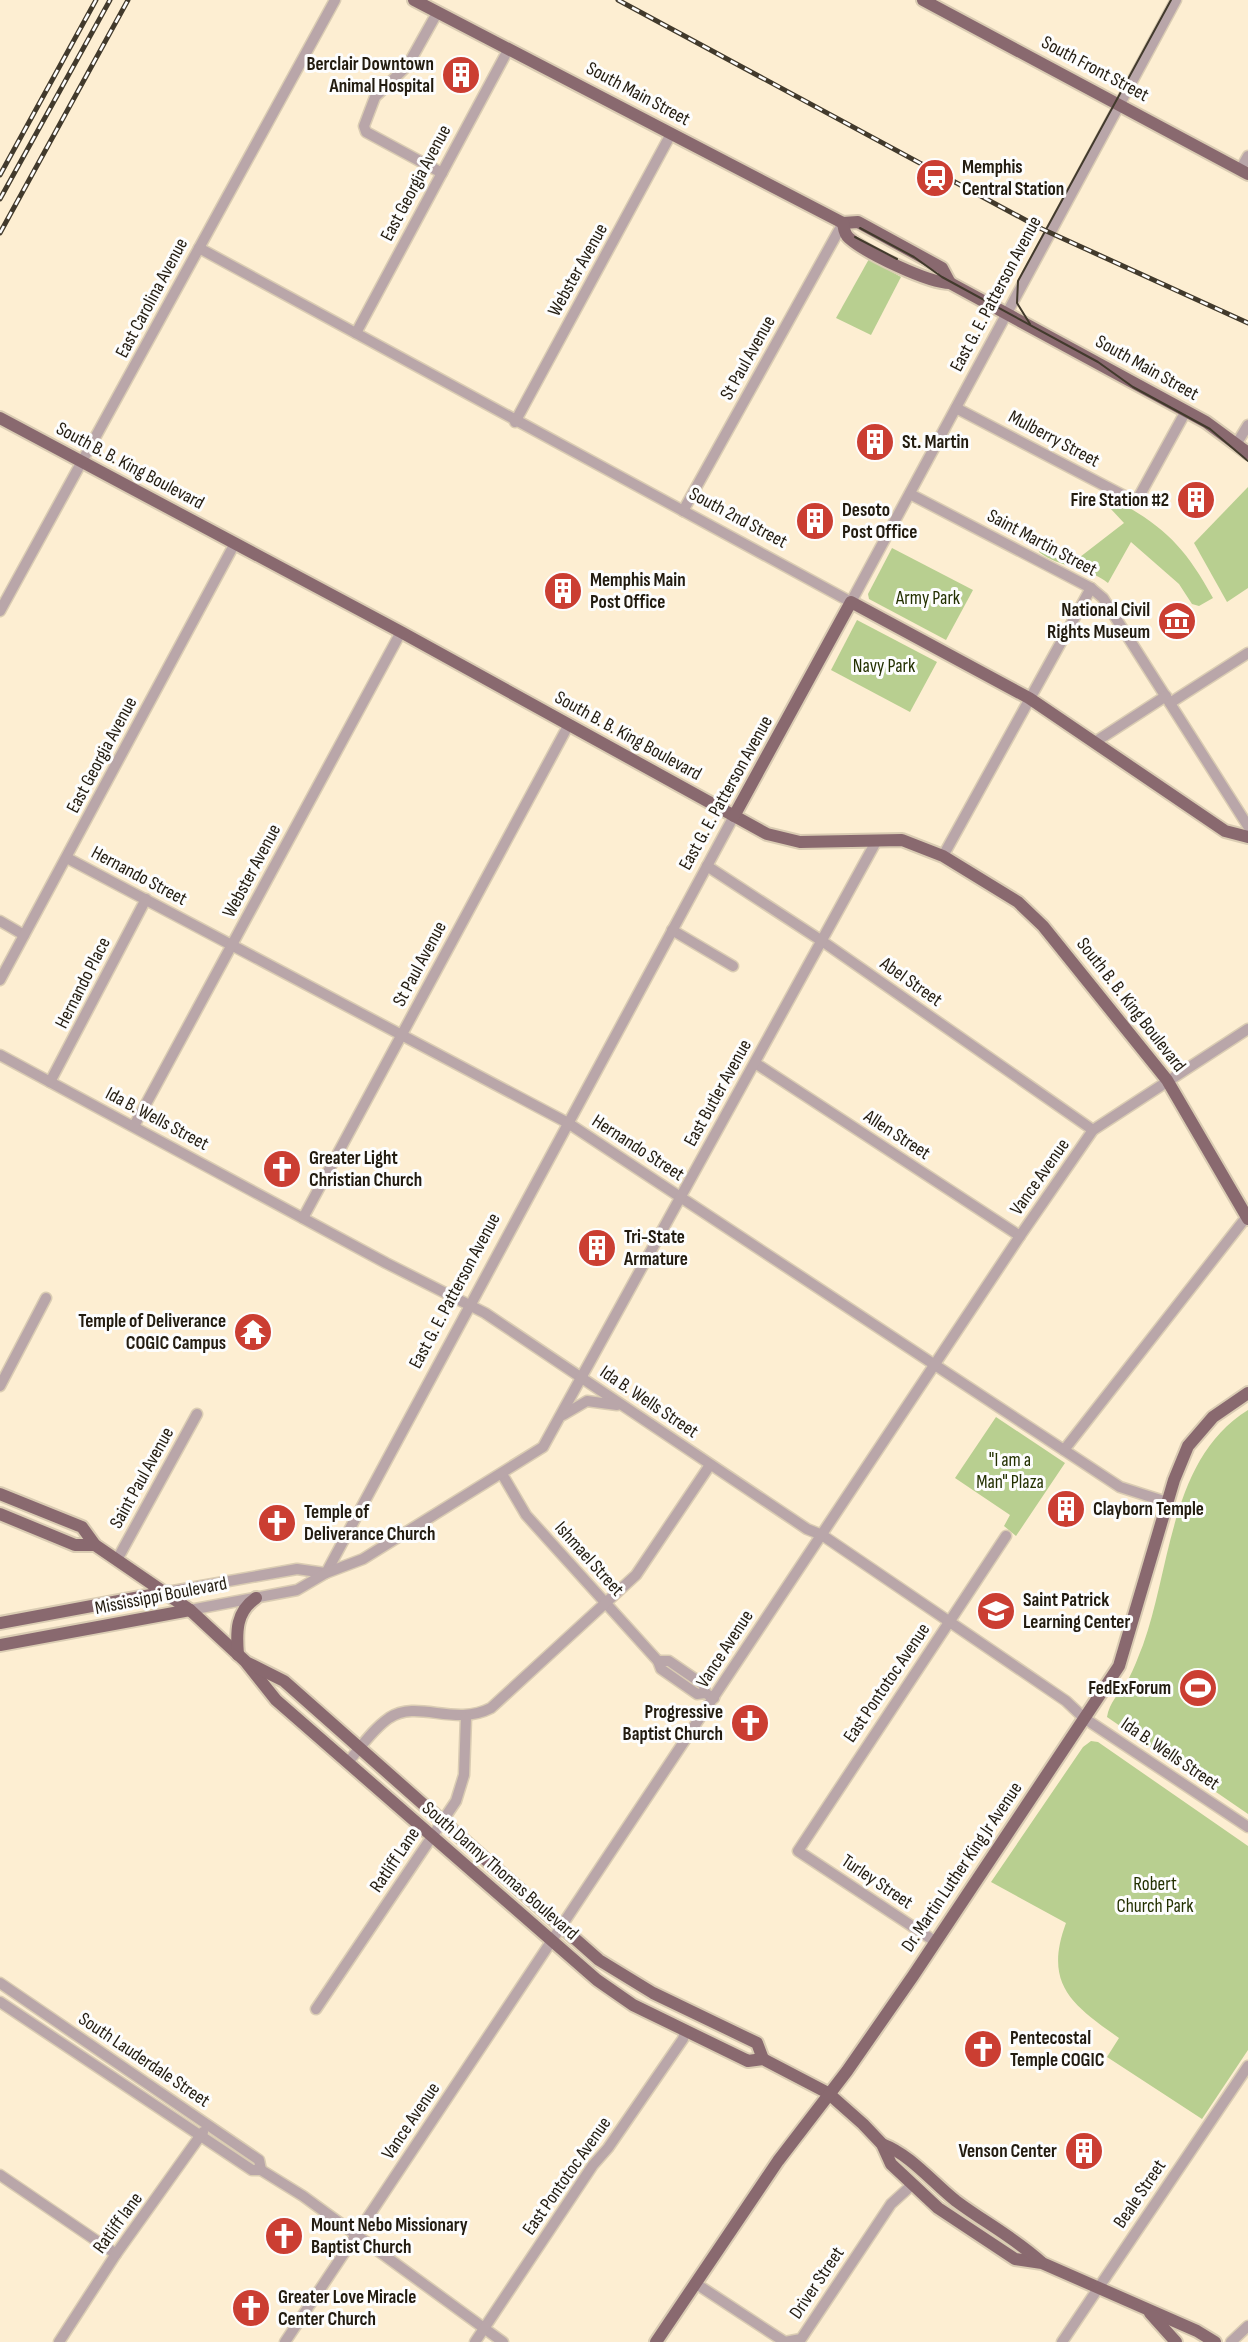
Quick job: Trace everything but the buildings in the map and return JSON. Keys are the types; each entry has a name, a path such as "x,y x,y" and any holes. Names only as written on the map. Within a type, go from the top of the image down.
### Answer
{"main road":[{"name":"South Main Street","path":"414,0 843,223 858,222 942,268 950,283"},
{"name":"South Front Street","path":"923,0 1244,172"},
{"name":"South Main Street","path":"843,223 849,239 935,283 950,283 1186,411 1237,443 1248,453"},
{"name":"South B. B. King Boulevard","path":"0,418 401,632 767,834 800,842 902,840 943,856 1006,892 1027,910 1167,1080 1247,1216"},
{"name":"South 2nd Street","path":"851,602 1029,698 1225,831 1248,837"},
{"name":"East G. E. Patterson Avenue","path":"734,816 851,602"},
{"name":"Dr. Martin Luther King Jr Avenue","path":"656,2342 936,1942 1119,1666 1127,1647 1167,1502 1188,1446 1213,1417 1248,1393"},
{"name":"South Danny Thomas Boulevard","path":"0,1494 82,1527 95,1545 118,1558 190,1610 241,1658 264,1688 552,1942 615,1993 747,2061 763,2059 828,2093 882,2144 891,2164 913,2185 956,2221 992,2246 1015,2259 1042,2263 1099,2287 1215,2342"},
{"name":"South Danny Thomas Boulevard","path":"0,1514 75,1545 95,1545"},
{"name":"Mississippi Boulevard","path":"0,1623 167,1592"},
{"path":"241,1658 236,1632 245,1606 256,1598"},
{"name":"Mississippi Boulevard","path":"0,1645 190,1610"},
{"path":"25,1618 30,1640"},
{"name":"South Danny Thomas Boulevard","path":"241,1658 284,1681 562,1927 624,1977 757,2043 763,2059"},
{"name":"South Danny Thomas Boulevard","path":"882,2144 901,2151 954,2199 1022,2244 1042,2263"},
{"path":"1145,2308 1176,2342"}],"street":[{"name":"East Carolina Avenue","path":"0,611 335,0"},
{"name":"East G. E. Patterson Avenue","path":"851,602 1176,0"},
{"path":"437,13 408,65 371,103 364,126 366,132 442,173"},
{"name":"East Georgia Avenue","path":"356,333 508,50"},
{"name":"Webster Avenue","path":"515,422 671,134"},
{"path":"1244,172 1248,156"},
{"name":"St Paul Avenue","path":"683,510 843,223"},
{"name":"South 2nd Street","path":"199,248 515,422 851,602"},
{"name":"Mulberry Street","path":"956,408 1136,502 1186,411"},
{"path":"1237,443 1248,425"},
{"name":"Saint Martin Street","path":"910,494 1091,588 1112,609 1248,826"},
{"name":"East Georgia Avenue","path":"0,980 234,545"},
{"path":"943,856 1091,588"},
{"name":"Webster Avenue","path":"134,1126 401,632"},
{"path":"1095,742 1248,653"},
{"name":"St Paul Avenue","path":"303,1218 568,726"},
{"name":"East G. E. Patterson Avenue","path":"326,1573 734,816"},
{"name":"East Butler Avenue","path":"551,1437 877,840"},
{"name":"Hernando Street","path":"67,858 568,1123 1120,1487 1167,1502"},
{"name":"Abel Street","path":"707,866 822,940 1094,1130"},
{"name":"Hernando Place","path":"50,1082 146,899"},
{"path":"0,921 24,935"},
{"path":"672,930 733,966"},
{"name":"Vance Avenue","path":"285,2342 562,1927 710,1695 822,1535 1020,1236 1094,1130 1248,1029"},
{"name":"Ida B. Wells Street","path":"0,1055 469,1306 583,1378 807,1529 822,1535 1066,1701 1084,1718 1248,1827"},
{"name":"Allen Street","path":"755,1063 1020,1236"},
{"path":"1064,1450 1247,1216"},
{"path":"0,1386 46,1298"},
{"path":"562,1415 587,1401 624,1406"},
{"name":"Saint Paul Avenue","path":"118,1558 197,1414"},
{"name":"Mississippi Boulevard","path":"190,1610 297,1590 326,1573 363,1559 533,1455 551,1437"},
{"path":"348,1762 378,1727 392,1716 417,1711 466,1717 491,1708 606,1605 649,1558 710,1465"},
{"name":"Ishmael Street","path":"502,1474 526,1514 658,1661 669,1661 704,1685 710,1695"},
{"name":"East Pontotoc Avenue","path":"798,1851 1006,1536"},
{"name":"Mississippi Boulevard","path":"167,1592 297,1569 326,1573"},
{"name":"Ratliff Lane","path":"316,2009 462,1788 466,1717"},
{"name":"Turley Street","path":"798,1851 936,1942"},
{"name":"South Lauderdale Street","path":"0,1983 259,2160 261,2170"},
{"path":"1,2005 13,1992"},
{"name":"South Lauderdale Street","path":"1,2005 252,2170 261,2170 503,2342"},
{"name":"East Pontotoc Avenue","path":"475,2342 593,2165 608,2148 682,2039 685,2030"},
{"name":"Beale Street","path":"1062,2342 1248,2066"},
{"name":"Ratliff lane","path":"59,2342 116,2254 207,2125"},
{"path":"0,2175 116,2254"},
{"name":"Driver Street","path":"695,2283 785,2342 801,2339 891,2204 913,2185"},
{"path":"1231,2342 1248,2326"}],"green space":[{"path":"869,259 901,277 871,335 836,318"},
{"path":"1248,487 1248,588 1227,602 1194,543"},
{"path":"1114,499 1147,519 1172,540 1193,565 1213,598 1199,606 1192,604 1179,584 1131,542 1108,583 1100,577 1055,561 1039,552 1043,543 1072,558 1080,557 1124,523 1110,508"},
{"name":"Army Park","path":"892,548 973,590 946,640 869,599 868,594"},
{"name":"Navy Park","path":"857,620 937,662 910,712 831,670"},
{"path":"1248,1410 1248,1814 1107,1717 1112,1702 1130,1676 1143,1645 1188,1485 1203,1456 1222,1431"},
{"name":"\"I am a Man\" Plaza","path":"996,1417 1065,1463 1016,1536 1004,1526 1010,1515 955,1478"},
{"name":"Robert Church Park","path":"1091,1741 1098,1742 1248,1846 1248,2050 1202,2119 1107,2057 1119,2038 1076,2003 1061,1978 1058,1962 1066,1923 991,1882 1083,1747"}],"tram line":[{"path":"1030,324 1017,303 1018,281 1171,0"},
{"path":"860,228 914,257 942,277 1098,362 1133,387 1210,429 1248,461"},
{"path":"855,237 897,259"}],"railway":[{"path":"0,175 96,0"},
{"path":"0,199 110,0"},
{"path":"0,233 128,0"},
{"path":"618,0 1042,229 1248,323"}],"place":[{"name":"Berclair Downtown Animal Hospital","path":"461,75"},
{"name":"Memphis Central Station","path":"935,178"},
{"name":"St. Martin","path":"875,442"},
{"name":"Fire Station #2","path":"1196,500"},
{"name":"Desoto Post Office","path":"815,521"},
{"name":"Memphis Main Post Office","path":"563,591"},
{"name":"National Civil Rights Museum","path":"1177,621"},
{"name":"Greater Light Christian Church","path":"282,1169"},
{"name":"Tri-State Armature","path":"597,1248"},
{"name":"Temple of Deliverance COGIC Campus","path":"253,1332"},
{"name":"Clayborn Temple","path":"1066,1509"},
{"name":"Temple of Deliverance Church","path":"277,1523"},
{"name":"Saint Patrick Learning Center","path":"996,1611"},
{"name":"FedExForum","path":"1198,1688"},
{"name":"Progressive Baptist Church","path":"750,1723"},
{"name":"Pentecostal Temple COGIC","path":"983,2049"},
{"name":"Venson Center","path":"1084,2151"},
{"name":"Mount Nebo Missionary Baptist Church","path":"284,2236"},
{"name":"Greater Love Miracle Center Church","path":"251,2308"}]}
